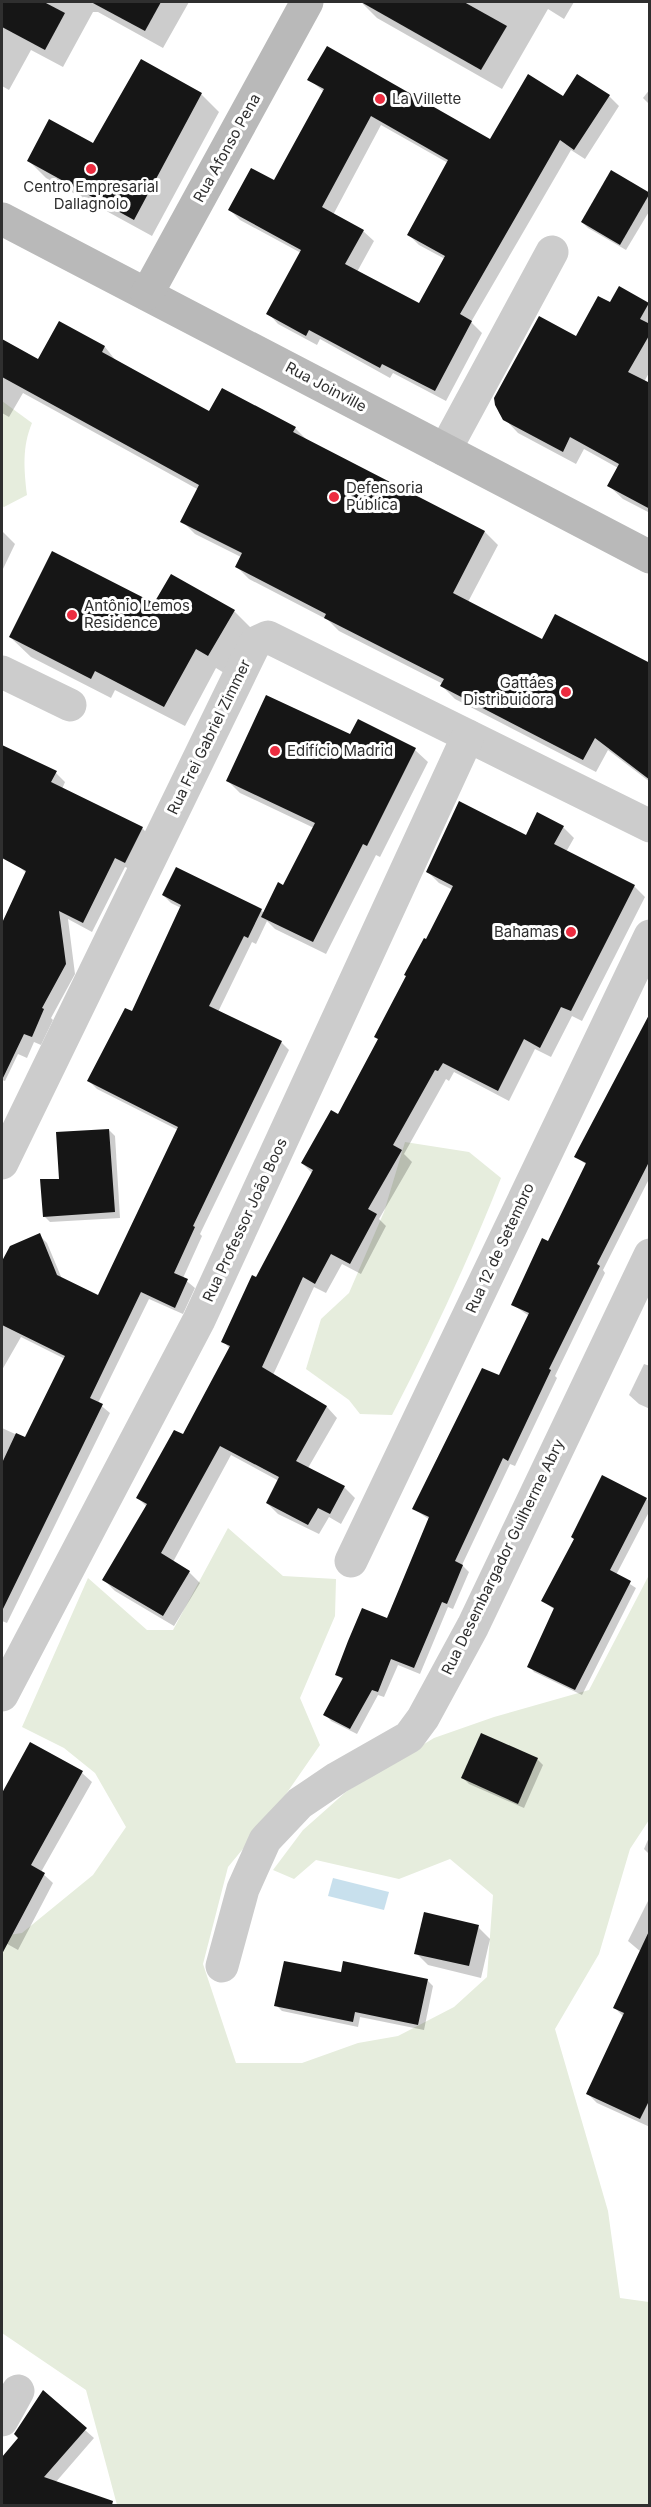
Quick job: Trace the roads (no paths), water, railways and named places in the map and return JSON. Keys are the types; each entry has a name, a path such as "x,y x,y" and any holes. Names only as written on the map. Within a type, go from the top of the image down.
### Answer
{"main road":[{"name":"Rua Afonso Pena","path":"147,294 307,2"},
{"name":"Rua Joinville","path":"2,219 650,557"}],"street":[{"path":"445,450 552,252"},
{"name":"Rua Frei Gabriel Zimmer","path":"2,1163 255,643 268,637 650,826"},
{"path":"2,672 70,705"},
{"name":"Rua Professor João Boos","path":"2,1695 199,1320 468,736"},
{"name":"Rua 12 de Setembro","path":"351,1561 650,936"},
{"name":"Rua Desembargador Guilherme Abry","path":"222,1966 243,1889 265,1840 300,1803 409,1737 423,1718 473,1626 650,1255"},
{"path":"2,2420 18,2391"}],"water":[{"path":"333,1878 389,1892 384,1910 328,1896"}],"place":[{"name":"La Villette","path":"380,99"},
{"name":"Centro Empresarial Dallagnolo","path":"91,169"},
{"name":"Defensoria Pública","path":"334,497"},
{"name":"Antônio Lemos Residence","path":"72,615"},
{"name":"Gattáes Distribuidora","path":"566,692"},
{"name":"Edifício Madrid","path":"275,751"},
{"name":"Bahamas","path":"571,932"}]}
